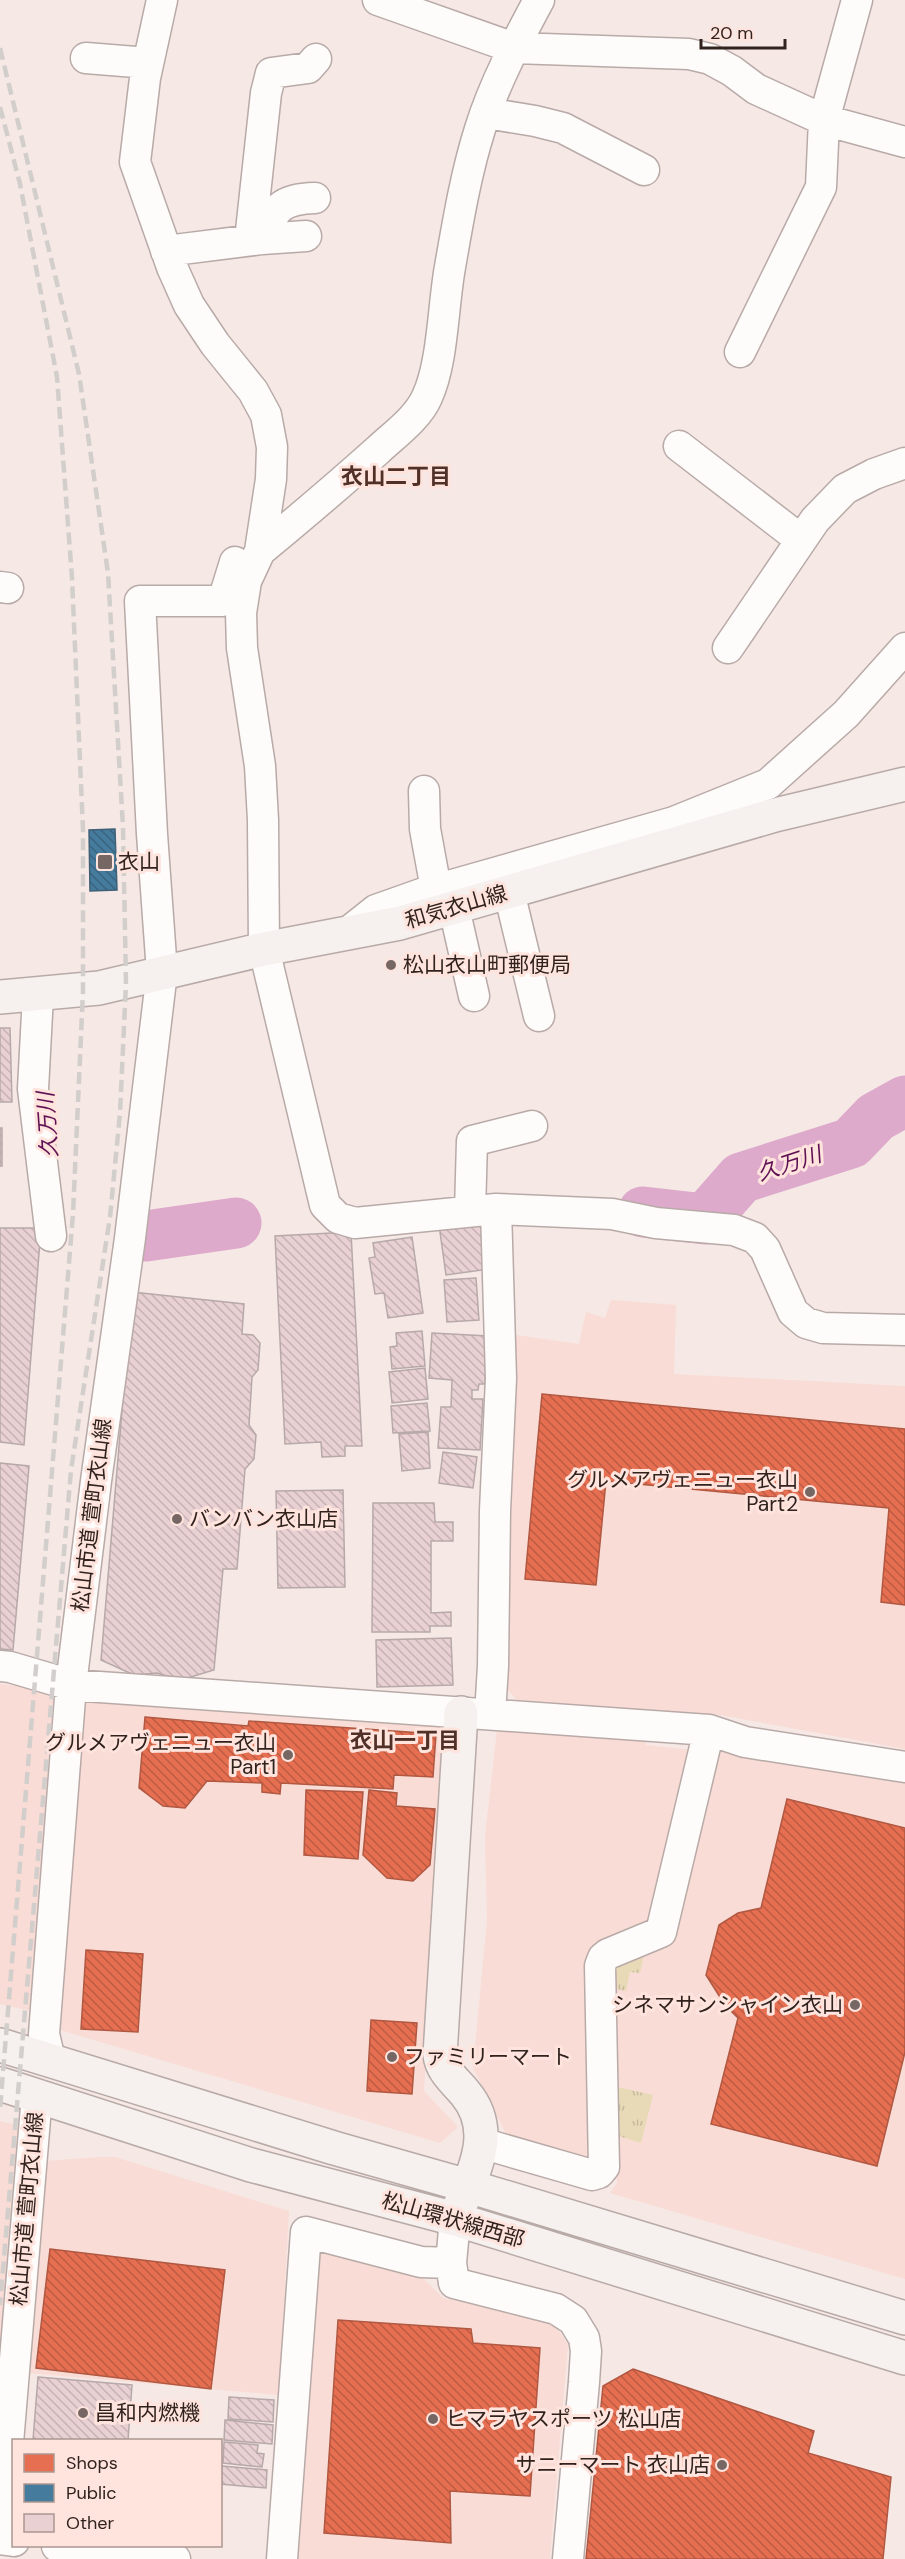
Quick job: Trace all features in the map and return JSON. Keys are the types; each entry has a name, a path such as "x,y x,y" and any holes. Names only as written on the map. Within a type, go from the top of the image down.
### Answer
{"street":[{"path":"162,0 148,63 135,162 166,251 189,305 253,391 266,415 272,447 271,479 260,551 246,581 241,613 242,648 260,777 264,948 320,1193 328,1210 343,1220 355,1223 483,1210 612,1214 656,1223 742,1232 755,1238 765,1249 793,1312 806,1323 823,1328 905,1330"},
{"path":"378,0 513,48 689,54 710,59 732,71 756,89 824,120 905,142"},
{"path":"260,551 386,442 412,418 427,397 436,365 449,275 465,190 480,128 513,48 538,0"},
{"path":"740,352 821,187 824,120 857,0"},
{"path":"86,58 148,63"},
{"path":"256,240 266,93 272,73 308,68 316,59"},
{"path":"486,113 563,128 644,170"},
{"path":"256,240 279,207 293,198 315,198"},
{"path":"166,251 306,236"},
{"path":"679,446 801,540"},
{"path":"728,648 815,520 845,489 874,474 905,463"},
{"name":"松山市道 萱町衣山線","path":"50,2060 44,2034 71,1686 96,1481 133,1214 162,972 152,834 140,601 223,601 241,544 260,551"},
{"path":"445,898 674,822 768,783 846,714 905,648"},
{"name":"和気衣山線","path":"0,997 38,995 126,983 162,972 264,948 400,923 445,898 509,892 775,815 905,784"},
{"path":"424,791 425,829 474,996"},
{"path":"509,892 539,1016"},
{"path":"38,995 33,1089 51,1236"},
{"path":"532,1126 472,1141 483,1210 501,1378 476,1714 440,2055 443,2067 467,2095 475,2109 482,2144 481,2154 455,2219 451,2263 454,2283 556,2309 573,2320 584,2338 586,2351 568,2559"},
{"path":"0,1666 71,1686 709,1730 745,1742 905,1767"},
{"path":"482,2144 592,2175 599,2173 604,2167 600,1966 603,1958 608,1954 661,1932 709,1730"},
{"name":"松山環状線西部","path":"0,2045 323,2145 468,2186 905,2318"},
{"name":"松山環状線西部","path":"0,2084 251,2165 455,2219 905,2358"},
{"name":"松山市道 萱町衣山線","path":"0,2539 37,2095"},
{"path":"282,2559 306,2232 421,2262 451,2263"},
{"path":"66,2547 175,2559"}],"shaded area":[{"path":"611,1300 676,1305 674,1374 905,1386 905,1749 720,1715 517,1700 503,1685 509,1334 579,1344 586,1312 605,1318"},
{"path":"0,1684 58,1690 32,2011 0,2004"},
{"path":"89,1697 430,1721 446,1731 424,2091 458,2127 440,2143 60,2030 72,1824 83,1701"},
{"path":"497,1730 645,1739 646,1745 692,1750 652,1922 595,1943 588,1953 593,2154 585,2161 509,2140 473,2068 487,1920 485,1836"},
{"path":"719,1749 905,1782 905,2279 610,2193 617,2183 611,1973 644,1954 673,1942"},
{"path":"0,2121 22,2126 0,2396"},
{"path":"115,2157 289,2211 279,2395 28,2373 44,2161"},
{"path":"322,2251 416,2271 443,2298 552,2322 568,2344 550,2559 285,2559 306,2258"}],"green space":[{"path":"644,1954 640,1973 630,1972 626,1991 612,1988 614,1966"},
{"path":"613,2086 653,2095 641,2143 615,2135"}],"building: Shops":[{"name":"グルメアヴェニュー衣山 Part2","path":"542,1394 905,1429 905,1605 881,1602 889,1508 606,1481 596,1585 525,1579"},
{"name":"グルメアヴェニュー衣山 Part1","path":"145,1717 248,1726 249,1721 436,1734 433,1777 394,1775 393,1789 281,1783 280,1794 262,1792 262,1783 207,1781 185,1808 163,1806 139,1788"},
{"path":"306,1790 363,1792 358,1859 304,1855"},
{"path":"369,1790 397,1793 396,1806 435,1809 430,1865 413,1881 387,1878 363,1855"},
{"path":"787,1799 905,1828 905,2052 877,2166 711,2124 738,2018 725,2005 706,1975 719,1925 738,1913 761,1908"},
{"path":"86,1950 143,1954 138,2032 81,2029"},
{"name":"ファミリーマート","path":"371,2020 417,2023 412,2094 367,2091"},
{"path":"50,2249 225,2270 211,2389 36,2368"},
{"name":"ヒマラヤスポーツ 松山店","path":"338,2320 471,2329 473,2343 540,2348 530,2496 450,2491 451,2543 324,2533"},
{"name":"サニーマート 衣山店","path":"633,2369 814,2431 808,2453 891,2477 883,2559 586,2559 603,2386"}],"building: Public":[{"path":"115,829 117,890 90,891 89,830"}],"building: Other":[{"path":"0,1028 10,1028 12,1102 0,1102"},
{"path":"0,1128 2,1128 2,1166 0,1166"},
{"path":"483,1220 489,1269 446,1275 439,1225"},
{"path":"0,1228 41,1228 24,1445 0,1442"},
{"path":"351,1232 362,1446 345,1446 345,1456 322,1457 321,1442 285,1444 275,1236"},
{"path":"412,1237 423,1313 388,1318 384,1293 375,1294 369,1258 375,1257 373,1243"},
{"path":"476,1278 479,1320 447,1322 444,1280"},
{"name":"バンバン衣山店","path":"132,1292 244,1304 242,1334 253,1335 260,1343 258,1370 252,1377 249,1425 256,1435 254,1459 245,1469 237,1569 223,1569 214,1670 181,1680 157,1673 134,1675 101,1660"},
{"path":"422,1331 425,1366 392,1369 390,1347 397,1346 396,1333"},
{"path":"432,1333 488,1336 485,1384 479,1384 478,1390 472,1390 472,1399 483,1399 480,1450 438,1448 441,1407 451,1407 452,1380 429,1378"},
{"path":"425,1368 428,1399 392,1403 389,1372"},
{"path":"427,1403 430,1431 393,1433 391,1406"},
{"path":"428,1432 430,1468 402,1471 399,1434"},
{"path":"443,1452 477,1457 473,1488 439,1483"},
{"path":"0,1463 29,1466 13,1650 0,1649"},
{"path":"343,1490 345,1587 278,1588 276,1491"},
{"path":"373,1503 434,1503 435,1522 453,1522 453,1541 431,1541 431,1613 451,1612 451,1626 430,1626 430,1632 372,1632"},
{"path":"451,1638 453,1685 377,1687 376,1640"},
{"name":"昌和内燃機","path":"38,2377 132,2385 128,2439 33,2439"},
{"path":"229,2397 274,2400 273,2422 228,2419"},
{"path":"225,2420 273,2425 272,2444 224,2440"},
{"path":"224,2442 258,2445 257,2453 264,2454 262,2467 223,2463"},
{"path":"222,2466 267,2470 266,2488 222,2484"}],"waterway":[{"name":"久万川","path":"643,1212 705,1219 741,1178 851,1143 876,1117 905,1101"},
{"name":"久万川","path":"146,1236 236,1223"}],"railway":[{"path":"0,48 79,374 108,573 123,827 126,983 120,1113 110,1217 71,1470 0,2305"},
{"path":"0,107 20,184 57,377 72,578 83,830 83,991 73,1214 0,2109"}],"place":[{"name":"衣山","path":"105,862"},
{"name":"松山衣山町郵便局","path":"391,965"},
{"name":"グルメアヴェニュー衣山 Part2","path":"810,1492"},
{"name":"バンバン衣山店","path":"177,1519"},
{"name":"グルメアヴェニュー衣山 Part1","path":"288,1755"},
{"name":"シネマサンシャイン衣山","path":"855,2005"},
{"name":"ファミリーマート","path":"392,2057"},
{"name":"昌和内燃機","path":"83,2413"},
{"name":"ヒマラヤスポーツ 松山店","path":"433,2419"},
{"name":"サニーマート 衣山店","path":"722,2465"}],"district":[{"name":"衣山二丁目","path":"396,476"},
{"name":"衣山一丁目","path":"405,1740"}]}
